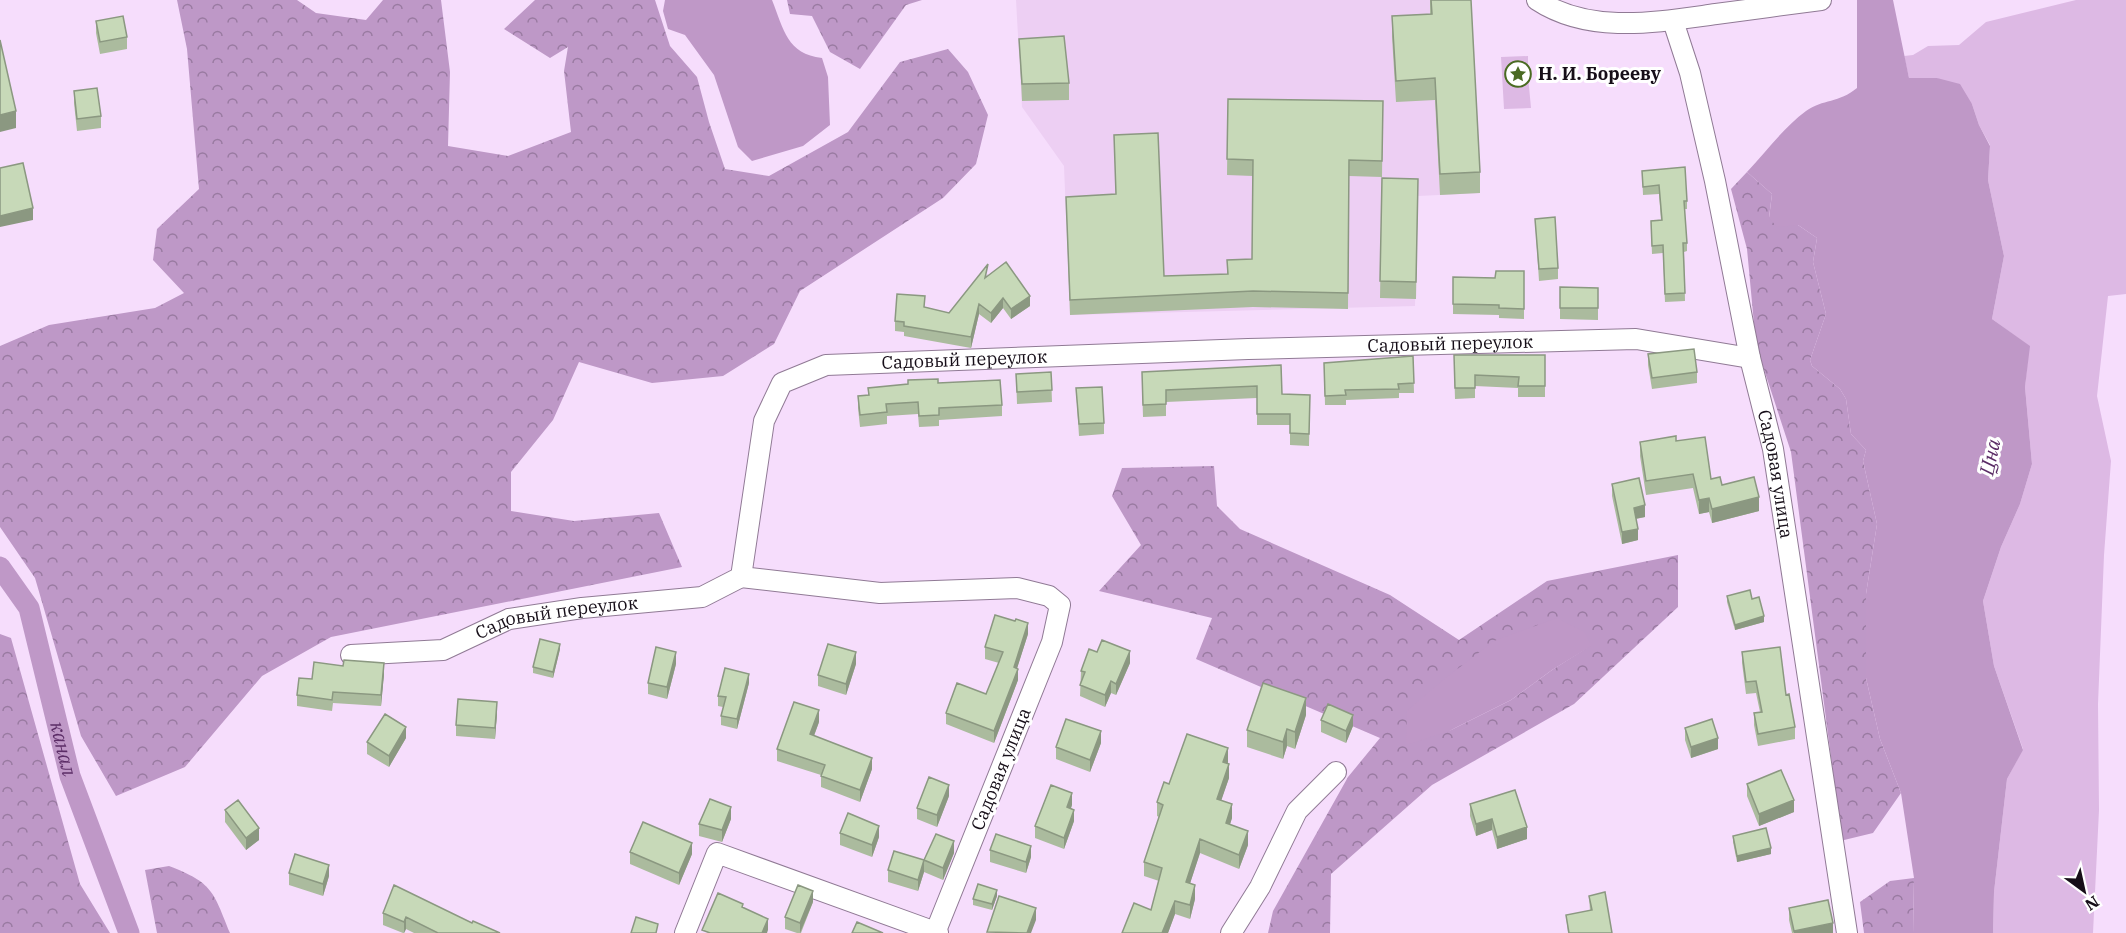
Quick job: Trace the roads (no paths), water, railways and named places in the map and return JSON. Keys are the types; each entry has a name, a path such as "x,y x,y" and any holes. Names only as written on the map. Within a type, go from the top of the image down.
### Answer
{"street":[{"path":"1537,0 1547,7 1583,19 1627,24 1673,21 1821,0"},
{"name":"Садовая улица","path":"1673,21 1689,73 1715,181 1750,358 1773,449 1847,933"},
{"name":"Садовый переулок","path":"351,655 443,650 509,619 582,608 702,597 741,577 764,421 782,383 826,365 1248,349 1636,339 1750,358"},
{"name":"Садовая улица","path":"685,933 717,853 937,932 1052,642 1060,605 1049,596 1017,588 880,593 741,577"},
{"path":"1231,933 1260,887 1297,811 1336,772"}],"water":[{"path":"665,0 772,0 788,39 794,46 810,56 822,58 828,77 830,125 803,146 752,161 738,147 714,75 685,35 668,29 663,11"},
{"name":"Цна","path":"1857,0 1893,0 1909,78 1937,78 1960,84 1972,104 1979,125 1990,146 1988,180 2004,256 1992,319 2030,346 2025,387 2032,464 2020,504 2001,547 1983,601 1994,666 2023,750 2007,779 1994,892 1993,933 1913,933 1914,878 1901,793 1880,739 1866,678 1866,594 1877,524 1863,461 1866,450 1851,434 1846,399 1840,389 1812,366 1810,360 1826,314 1813,262 1817,238 1798,225 1777,227 1769,218 1772,194 1747,172 1798,117 1812,107 1844,96 1857,88"},
{"path":"1557,618 1584,632 1591,646 1552,670 1511,700 1449,731 1406,745 1407,711 1443,680 1494,641"}],"waterway":[{"name":"канал","path":"0,567 29,608 70,776 129,933"}],"place":[{"name":"Н. И. Борееву","path":"1518,74"}]}
